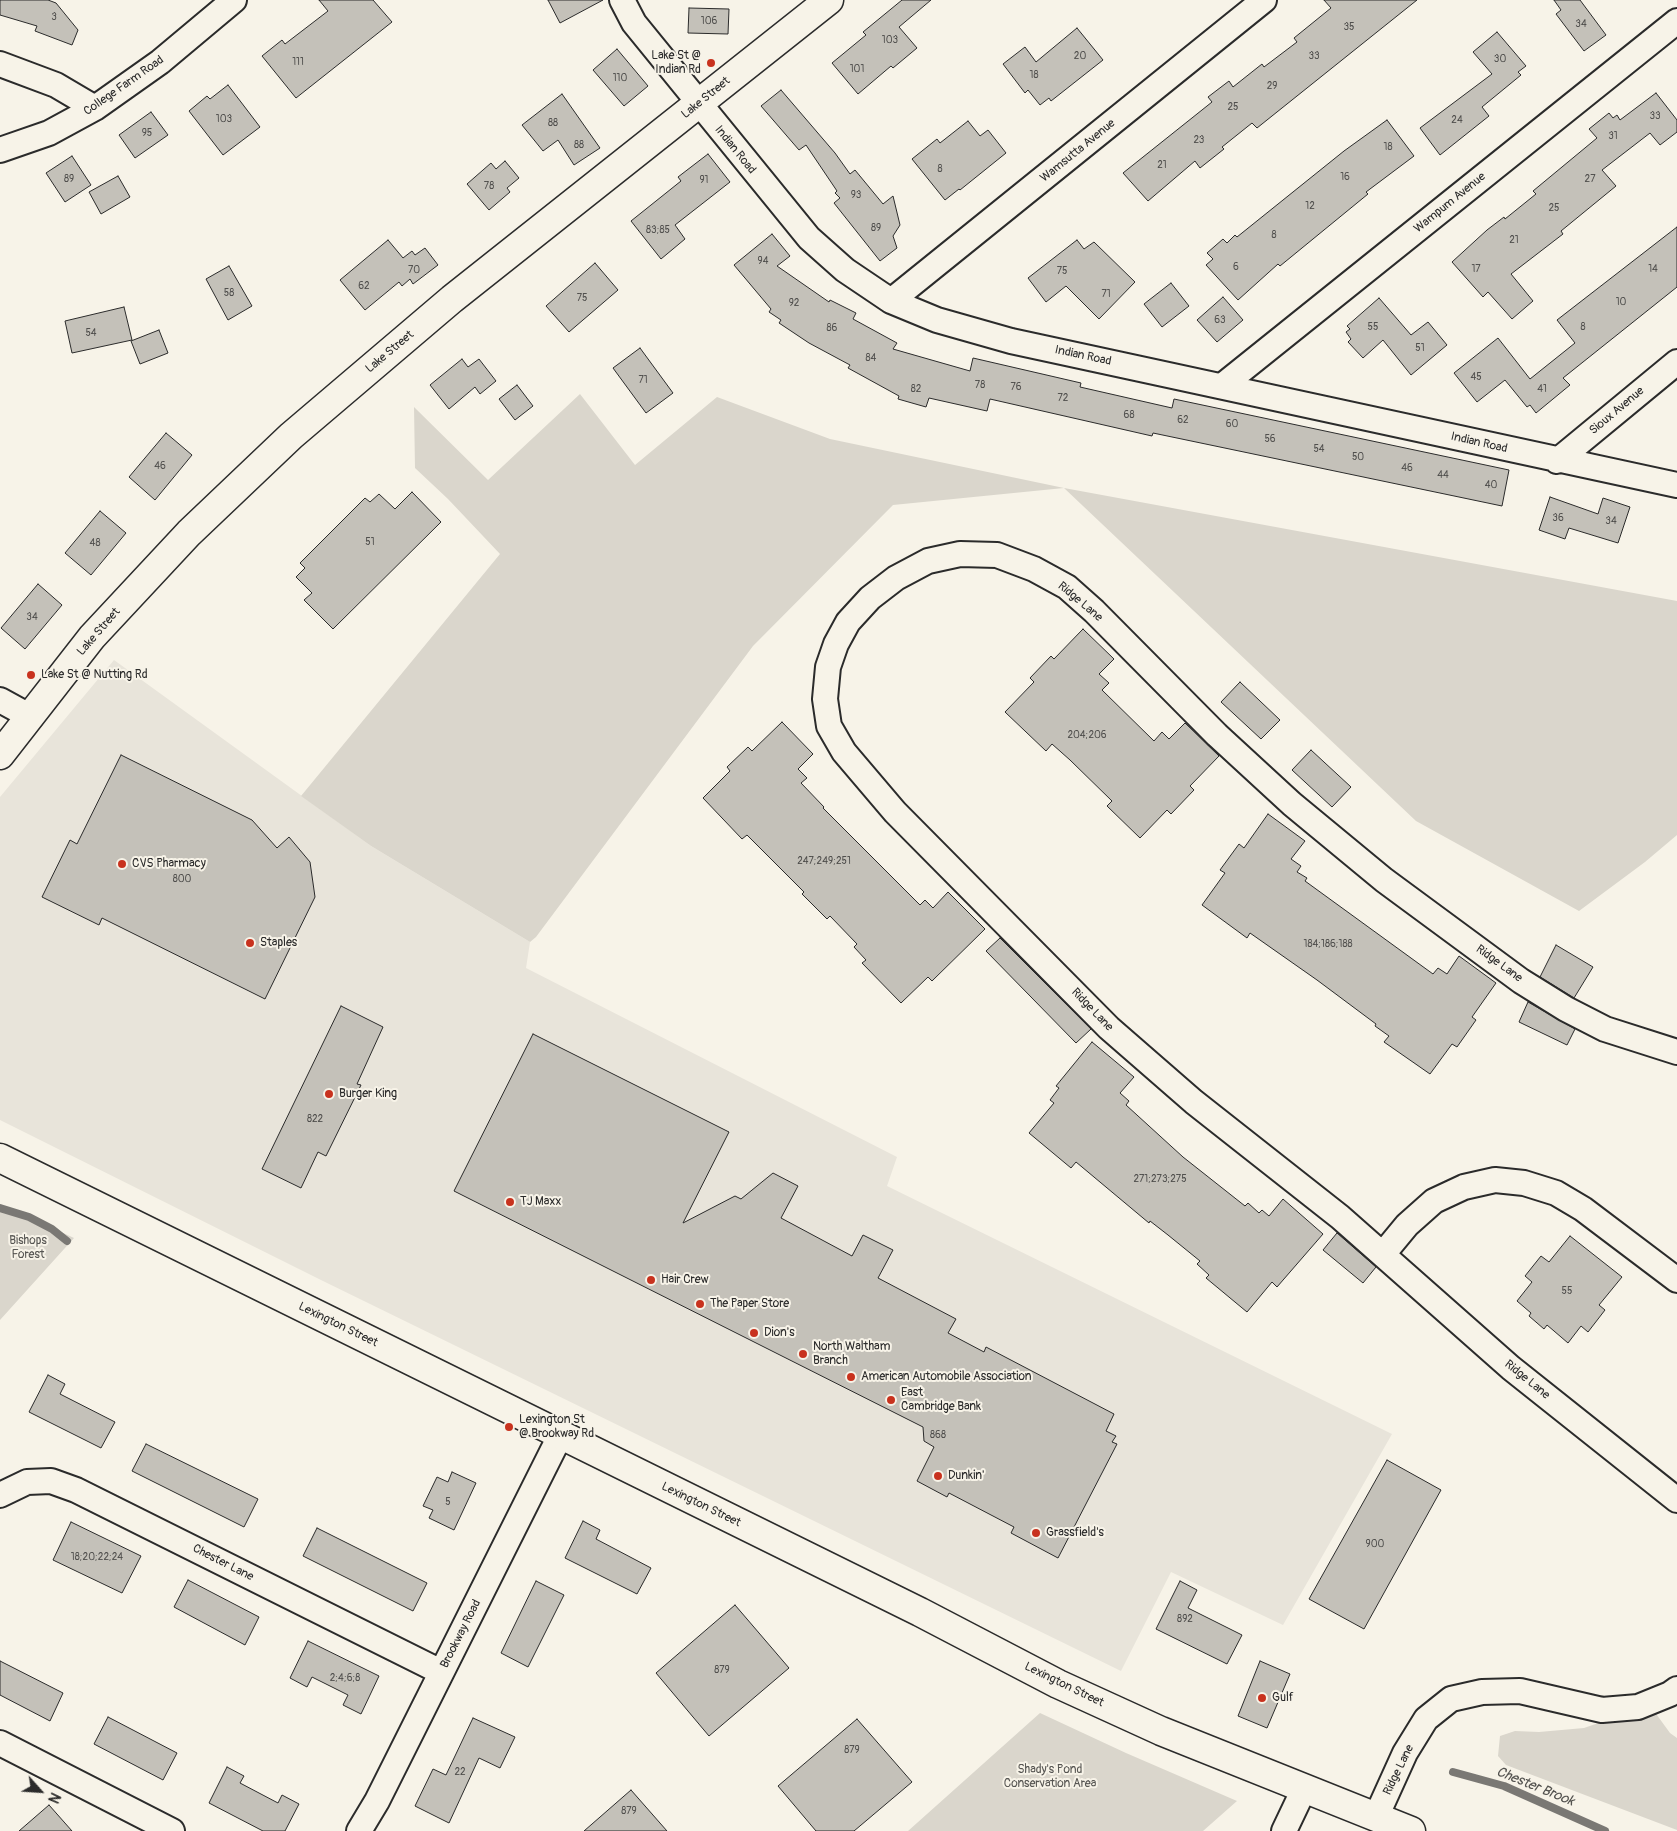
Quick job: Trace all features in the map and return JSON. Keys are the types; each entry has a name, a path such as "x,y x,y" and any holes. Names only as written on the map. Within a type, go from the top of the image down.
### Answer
{"main road":[{"name":"Lake Street","path":"0,754 92,637 188,533 291,436 452,300 829,0"},
{"name":"Lexington Street","path":"0,1158 560,1436 911,1607 1058,1684 1161,1732 1411,1831"}],"street":[{"name":"College Farm Road","path":"0,150 49,133 95,108 145,73 234,0"},
{"name":"Indian Road","path":"622,0 634,23 698,105 809,238 845,270 892,302 976,333 1677,486"},
{"name":"Wamsutta Avenue","path":"892,302 1264,0"},
{"name":"Wampum Avenue","path":"1222,386 1677,21"},
{"path":"0,64 56,85 95,108"},
{"name":"Sioux Avenue","path":"1557,461 1677,362"},
{"name":"Ridge Lane","path":"1677,1052 1605,1029 1566,1009 1521,981 1384,880 1242,758 1094,611 1067,587 1034,569 997,555 960,554 928,561 896,578 870,598 848,622 836,644 828,667 825,699 829,726 844,752 895,812 1109,1028 1194,1102 1297,1182 1383,1254 1511,1368 1677,1500"},
{"path":"0,700 30,717"},
{"path":"1383,1254 1407,1225 1434,1201 1464,1187 1495,1180 1524,1183 1556,1193 1583,1209 1677,1280"},
{"name":"Brookway Road","path":"359,1831 377,1801 560,1436"},
{"name":"Chester Lane","path":"0,1495 27,1482 51,1481 76,1490 442,1672"},
{"name":"Ridge Lane","path":"1376,1818 1405,1753 1426,1719 1451,1699 1482,1692 1520,1691 1602,1710 1638,1707 1670,1694 1677,1689"},
{"path":"0,1743 172,1831"},
{"path":"1284,1831 1304,1789"}],"shaded area":[{"path":"114,660 371,846 530,942 526,968 897,1157 887,1186 1392,1434 1283,1625 1171,1572 1121,1671 323,1281 0,1120 0,797"}],"green space":[{"path":"580,394 635,465 717,397 830,439 1064,488 893,505 753,646 536,937 530,942 371,846 301,796 500,554 448,499 415,468 414,407 488,480"},
{"path":"1064,488 1677,601 1677,835 1645,862 1579,911 1416,821"},
{"name":"Bishops Forest","path":"0,1204 74,1238 0,1320"},
{"path":"1633,1711 1654,1711 1670,1733 1677,1738 1677,1830 1506,1765 1498,1756 1500,1736 1515,1731 1539,1732 1584,1728"},
{"name":"Shady's Pond Conservation Area","path":"1040,1713 1237,1801 1203,1831 908,1831"}],"building":[{"path":"0,0 48,0 56,3 78,30 72,45 35,31 37,26 0,15"},
{"path":"319,0 373,0 392,22 296,98 262,56 282,40 285,44 328,11"},
{"path":"548,0 603,0 560,23"},
{"path":"902,0 931,0 899,27 917,48 893,68 891,66 858,94 832,63 866,35 863,32"},
{"path":"1324,0 1417,0 1257,128 1252,123 1200,168 1195,161 1148,201 1123,173 1212,102 1208,97 1229,81 1233,87 1262,64 1264,67 1297,42 1294,38 1331,8"},
{"path":"1554,0 1580,0 1606,35 1584,51 1556,14 1561,10"},
{"path":"689,8 729,9 728,34 688,33"},
{"path":"1077,28 1103,60 1051,101 1049,98 1040,105 1028,90 1025,93 1003,64 1025,47 1036,62"},
{"path":"1497,32 1526,66 1518,72 1521,75 1482,107 1489,116 1440,155 1420,128 1492,74 1473,52"},
{"path":"617,49 648,86 624,106 593,70"},
{"path":"228,85 260,127 223,155 189,111 207,96 210,99"},
{"path":"781,90 835,153 850,174 855,170 883,204 893,196 900,225 893,236 897,248 880,261 834,203 840,198 835,193 837,191 806,145 799,150 761,106"},
{"path":"1656,93 1677,120 1677,132 1660,145 1650,133 1602,170 1616,186 1561,231 1563,234 1511,274 1533,301 1512,319 1488,292 1483,297 1452,262 1487,230 1504,217 1505,219 1536,194 1533,191 1597,138 1589,129 1609,113 1613,118 1617,115 1620,120"},
{"path":"562,94 600,148 574,165 558,140 543,151 522,125"},
{"path":"151,112 168,135 135,158 119,135"},
{"path":"1387,120 1414,156 1366,192 1368,194 1280,266 1278,264 1238,300 1206,265 1213,259 1207,253 1223,239 1227,243 1235,235 1237,237 1344,151"},
{"path":"968,121 980,136 988,130 1006,153 945,200 912,159 937,139 940,143"},
{"path":"708,154 730,182 675,225 685,239 661,259 631,221 681,181 678,177"},
{"path":"72,156 91,185 65,202 46,173"},
{"path":"505,161 519,178 507,188 510,192 489,210 467,184 491,163 496,169"},
{"path":"118,176 130,197 101,214 89,192"},
{"path":"1677,227 1677,287 1563,378 1570,385 1536,413 1530,405 1527,407 1505,380 1477,402 1454,373 1498,338 1530,379 1575,343 1557,320"},
{"path":"772,234 790,256 777,266 829,302 830,300 856,313 853,319 897,343 893,349 970,371 973,358 1081,383 1080,387 1172,408 1174,399 1509,470 1502,506 1153,433 1152,436 990,399 987,411 929,398 926,407 898,399 899,396 848,368 850,365 809,343 779,323 781,320 769,312 771,309 734,265"},
{"path":"388,240 403,258 412,251 415,255 425,248 438,265 413,284 410,279 402,286 399,282 365,310 340,280"},
{"path":"1077,240 1084,249 1094,242 1135,282 1099,319 1066,286 1046,302 1028,278"},
{"path":"595,263 618,290 569,332 546,306"},
{"path":"229,266 252,306 228,320 206,279"},
{"path":"1171,283 1189,306 1162,327 1144,304"},
{"path":"1223,297 1243,320 1217,342 1197,320"},
{"path":"1379,298 1411,335 1428,322 1447,345 1411,375 1383,340 1363,358 1348,342 1351,339 1346,332 1350,329 1347,326"},
{"path":"124,307 132,340 72,353 65,321"},
{"path":"159,330 168,353 140,364 131,341"},
{"path":"640,348 673,393 646,413 613,368"},
{"path":"462,359 468,367 479,359 496,381 480,394 475,387 449,409 430,385"},
{"path":"517,385 533,406 515,420 499,399"},
{"path":"166,433 192,455 155,500 129,477"},
{"path":"412,492 441,522 333,629 304,600 312,593 296,577 305,568 300,563 365,498 370,502 379,494 395,509"},
{"path":"1550,497 1598,514 1603,498 1630,507 1618,543 1569,528 1565,539 1539,530"},
{"path":"100,511 126,533 91,575 65,553"},
{"path":"38,584 62,605 25,649 1,628"},
{"path":"1083,629 1114,659 1099,674 1109,683 1102,690 1154,741 1162,732 1169,739 1185,723 1219,756 1190,786 1194,790 1171,814 1167,810 1140,838 1107,806 1112,801 1070,760 1052,744 1046,751 1005,712 1034,682 1030,678 1051,656 1054,659"},
{"path":"1240,682 1280,720 1261,739 1221,702"},
{"path":"782,722 813,754 798,769 807,778 801,783 823,808 920,905 925,900 933,908 948,892 985,929 932,981 928,977 901,1003 862,963 866,960 854,947 857,944 830,916 827,919 802,894 804,892 747,835 742,839 703,798 730,771 727,767 748,747 752,751"},
{"path":"1311,750 1351,787 1332,807 1292,770"},
{"path":"121,755 252,820 277,848 289,837 310,862 315,897 265,999 102,918 99,925 42,897 70,840 77,844"},
{"path":"1268,814 1305,841 1291,859 1301,866 1297,872 1307,878 1305,881 1433,974 1438,968 1447,974 1459,956 1496,983 1472,1017 1476,1020 1457,1047 1452,1044 1430,1074 1384,1042 1389,1036 1317,980 1250,933 1247,938 1202,905 1225,873 1220,870 1239,844 1244,848"},
{"path":"1000,938 1091,1029 1076,1043 986,951"},
{"path":"1556,945 1593,967 1574,998 1540,977"},
{"path":"1528,1002 1575,1029 1567,1045 1519,1022"},
{"path":"341,1006 383,1027 357,1084 361,1085 326,1156 318,1152 301,1188 262,1169"},
{"path":"533,1034 729,1132 683,1223 735,1196 741,1199 773,1173 798,1186 781,1218 852,1256 863,1235 893,1250 878,1278 956,1319 948,1333 984,1352 986,1347 1114,1414 1106,1431 1116,1436 1112,1442 1117,1444 1058,1558 1011,1533 1014,1527 949,1493 947,1497 917,1481 934,1447 924,1441 923,1427 454,1191"},
{"path":"1092,1042 1134,1077 1120,1093 1129,1101 1126,1105 1183,1157 1245,1206 1248,1203 1259,1213 1262,1210 1269,1216 1283,1199 1323,1234 1277,1287 1272,1282 1247,1312 1206,1278 1209,1275 1197,1264 1200,1261 1150,1221 1149,1223 1076,1162 1071,1168 1029,1133 1054,1103 1050,1100 1059,1088 1056,1086"},
{"path":"1337,1233 1376,1267 1363,1283 1323,1250"},
{"path":"1570,1236 1622,1277 1599,1305 1605,1310 1588,1332 1581,1326 1568,1343 1547,1325 1544,1329 1529,1316 1531,1313 1517,1301 1532,1282 1525,1276 1541,1256 1549,1262"},
{"path":"48,1375 65,1384 60,1394 115,1422 101,1448 29,1412"},
{"path":"146,1444 258,1499 244,1527 132,1471"},
{"path":"1387,1460 1441,1490 1364,1629 1309,1599"},
{"path":"452,1472 476,1483 454,1530 429,1518 433,1510 423,1506 437,1477 448,1482"},
{"path":"583,1521 600,1530 596,1539 651,1568 637,1594 565,1558"},
{"path":"71,1522 141,1556 122,1593 53,1560"},
{"path":"317,1528 427,1583 413,1611 303,1556"},
{"path":"188,1580 259,1617 245,1645 174,1607"},
{"path":"536,1581 564,1595 528,1667 501,1653"},
{"path":"1180,1581 1197,1590 1188,1608 1242,1635 1227,1664 1156,1629"},
{"path":"735,1605 789,1668 709,1736 656,1673"},
{"path":"308,1641 379,1676 361,1714 343,1705 348,1695 312,1677 307,1687 290,1678"},
{"path":"0,1661 63,1693 50,1721 0,1695"},
{"path":"1260,1661 1290,1674 1267,1728 1238,1716"},
{"path":"108,1717 177,1753 163,1780 94,1744"},
{"path":"473,1718 515,1737 500,1768 479,1758 449,1823 415,1806 433,1769 446,1775"},
{"path":"857,1719 912,1782 854,1831 816,1831 778,1786"},
{"path":"227,1767 244,1776 240,1783 278,1803 282,1795 299,1804 285,1831 263,1831 209,1803"},
{"path":"631,1790 667,1831 584,1831"},
{"path":"49,1805 72,1831 19,1831"}],"waterway":[{"name":"Chester Brook","path":"0,1208 29,1217 52,1229 67,1241"},
{"name":"Chester Brook","path":"1453,1772 1504,1786 1605,1831"}],"place":[{"name":"Lake St @ Indian Rd","path":"711,63"},
{"name":"Lake St @ Nutting Rd","path":"31,675"},
{"name":"CVS Pharmacy","path":"122,864"},
{"name":"Staples","path":"250,943"},
{"name":"Burger King","path":"329,1094"},
{"name":"TJ Maxx","path":"510,1202"},
{"name":"Hair Crew","path":"651,1280"},
{"name":"The Paper Store","path":"700,1304"},
{"name":"Dion's","path":"754,1333"},
{"name":"North Waltham Branch","path":"803,1354"},
{"name":"American Automobile Association","path":"851,1377"},
{"name":"East Cambridge Bank","path":"891,1400"},
{"name":"Lexington St @ Brookway Rd","path":"509,1427"},
{"name":"Dunkin'","path":"938,1476"},
{"name":"Grassfield's","path":"1036,1533"},
{"name":"Gulf","path":"1262,1698"}]}
